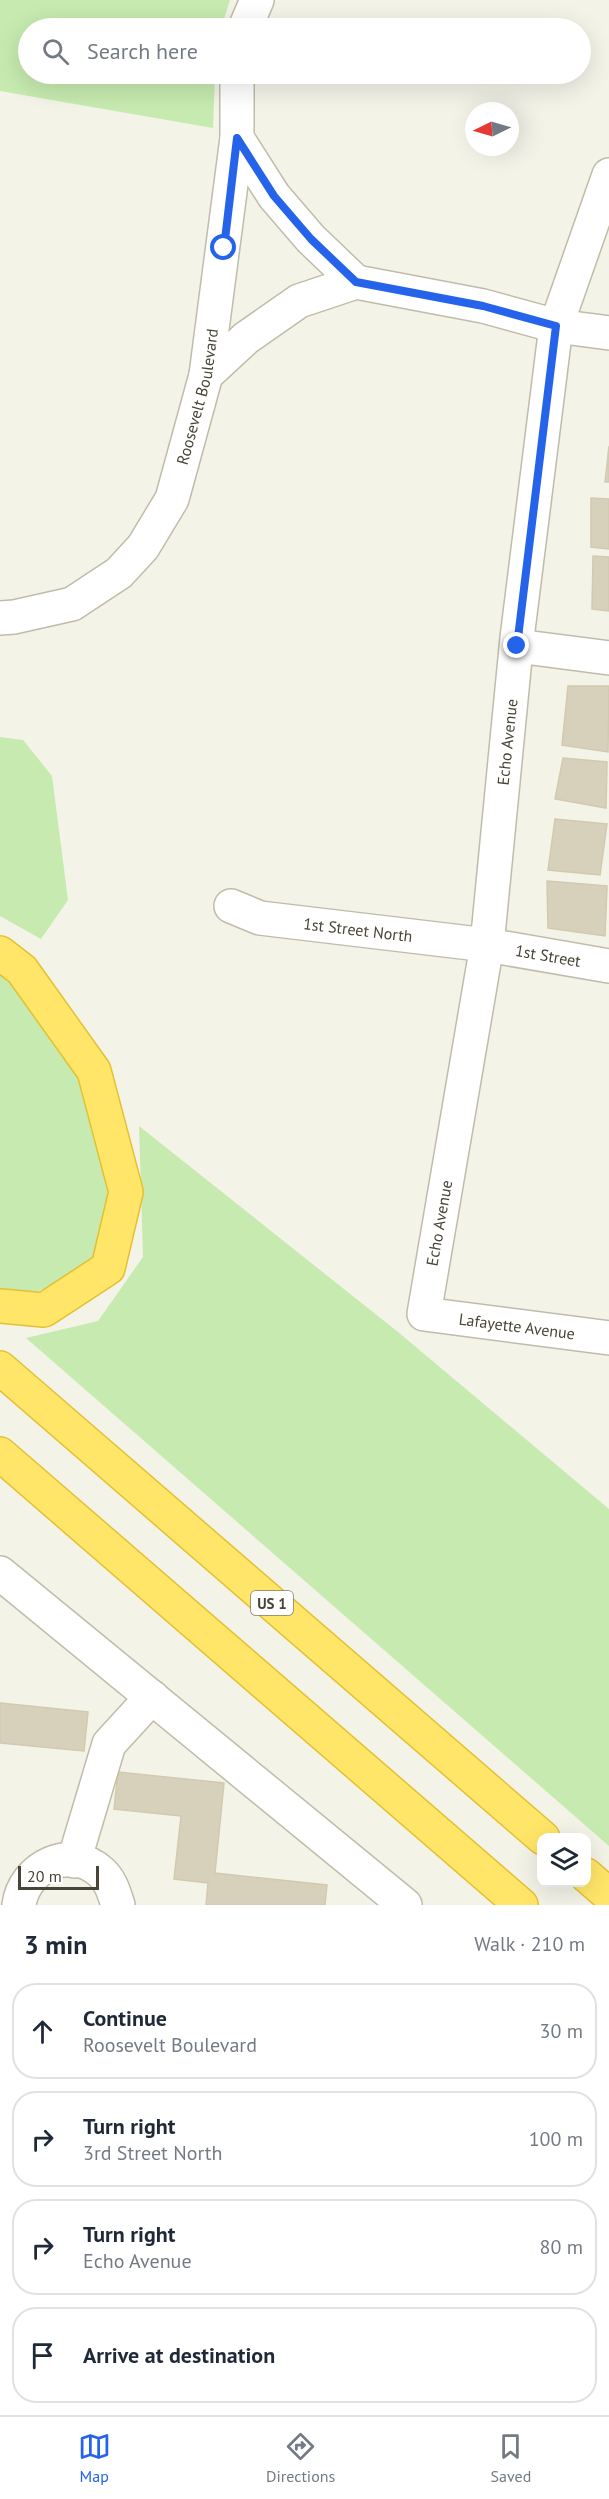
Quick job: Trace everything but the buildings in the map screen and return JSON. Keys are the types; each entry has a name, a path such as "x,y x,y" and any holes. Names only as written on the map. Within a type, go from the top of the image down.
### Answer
{"highway":[{"path":"0,953 22,970 94,1071 126,1192 108,1268 44,1310 0,1306"},
{"name":"US 1","path":"0,1368 537,1833"},
{"path":"0,1454 507,1900"},
{"path":"591,1879 609,1894"}],"street":[{"path":"249,18 257,0"},
{"name":"Roosevelt Boulevard","path":"0,618 72,604 119,573 143,547 172,499 206,375 237,138 237,84"},
{"path":"237,138 274,196 311,239 356,282"},
{"name":"Echo Avenue","path":"424,1314 487,945 517,646 556,326 609,175"},
{"path":"206,375 246,338 299,301 356,282 483,306 556,326 609,333"},
{"path":"517,646 609,658"},
{"name":"1st Street North","path":"231,906 260,918 487,945"},
{"name":"1st Street","path":"487,945 609,966"},
{"name":"Lafayette Avenue","path":"424,1314 609,1338"},
{"path":"0,1573 405,1905"},
{"path":"74,1861 109,1744 152,1697"},
{"path":"13,1897 30,1877 45,1865 64,1860 83,1862 100,1871 113,1887 118,1905"}],"green space":[{"path":"0,0 230,0 224,18 18,18 18,84 215,84 213,128 0,91"},
{"path":"0,737 23,740 52,776 68,900 41,939 0,916"},
{"path":"0,974 38,1010 76,1063 102,1152 111,1204 100,1264 34,1293 0,1292"},
{"path":"139,1126 398,1332 609,1509 609,1846 26,1338 98,1321 143,1257"}],"route":[{"path":"224,248 237,138 274,196 311,239 356,282 483,306 556,326 517,646"}]}
